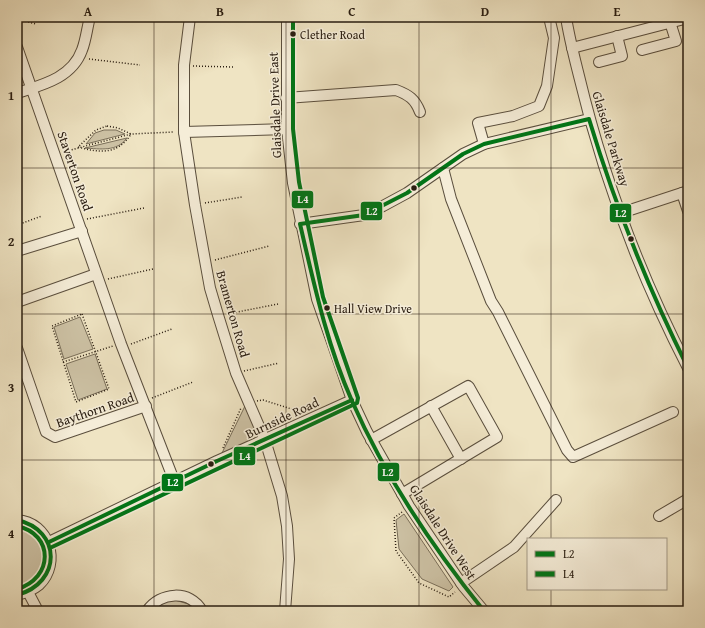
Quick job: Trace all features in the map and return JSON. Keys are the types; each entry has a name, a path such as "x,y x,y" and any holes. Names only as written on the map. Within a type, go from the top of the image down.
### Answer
{"street":[{"path":"17,94 62,76 78,57 90,17"},
{"name":"Bramerton Road","path":"190,17 184,65 184,132 195,205 205,262 218,316 236,373 265,440 282,496 287,526 289,559 285,611"},
{"name":"Glaisdale Drive East","path":"287,17 287,129 300,224 317,299 352,400"},
{"path":"484,144 478,123 513,116 539,106 547,86 554,38 549,17"},
{"name":"Glaisdale Parkway","path":"566,17 589,119 602,164 655,298 686,356 688,368"},
{"path":"572,48 688,18"},
{"path":"642,50 676,41 670,22"},
{"path":"599,62 622,56 617,36"},
{"name":"Staverton Road","path":"17,47 122,345 175,483"},
{"path":"286,98 396,90 406,94 415,101 420,112"},
{"path":"300,224 364,215 407,193 463,154 484,144 589,119"},
{"path":"184,132 287,129"},
{"path":"443,168 451,199 491,301 498,312 567,450 573,457 673,412"},
{"path":"621,213 685,192 688,211"},
{"path":"17,251 82,231"},
{"path":"17,302 98,278"},
{"name":"Baythorn Road","path":"17,348 46,432 55,437 145,404"},
{"path":"371,440 468,386 497,437 402,494"},
{"name":"Burnside Road","path":"49,542 175,483 217,461 352,400"},
{"name":"Glaisdale Drive West","path":"352,400 371,440 409,506 462,584 484,611"},
{"path":"431,406 461,459"},
{"path":"659,516 688,499"},
{"path":"462,584 514,547 556,500"},
{"path":"17,520 34,525 43,533 49,542 52,558 47,573 39,584 28,592 17,595"},
{"path":"28,592 38,611"},
{"path":"147,611 151,605 161,598 172,595 181,596 191,600 202,611"}],"path":[{"path":"17,24 24,21 36,24"},
{"path":"78,57 140,66"},
{"path":"184,65 233,67"},
{"path":"78,147 96,130 108,126 118,128 131,134"},
{"path":"55,154 131,134 184,132"},
{"path":"78,147 93,152 108,151 126,143 131,134"},
{"path":"195,205 242,197"},
{"path":"78,220 144,208"},
{"path":"17,226 42,216"},
{"path":"205,262 269,246"},
{"path":"98,278 153,269"},
{"path":"218,316 278,304"},
{"path":"82,314 109,389 76,402 63,362 52,326 82,314"},
{"path":"63,362 96,351 122,345 172,328"},
{"path":"236,373 279,363"},
{"path":"145,404 193,382"},
{"path":"217,461 242,404 248,401 263,400 303,413"},
{"path":"409,506 394,518 396,551 419,582 449,597 462,584"}],"shaded area":[{"path":"104,130 116,130 125,134 86,144 95,133"},
{"path":"127,138 118,146 113,148 85,148"},
{"path":"80,317 93,349 64,359 54,327"},
{"path":"95,354 107,389 78,400 66,364"},
{"path":"245,406 253,424 255,434 243,444 222,453"},
{"path":"404,514 453,587 449,591 422,579 399,549 396,520"},
{"path":"17,524 30,529 39,538 44,547 46,558 45,568 39,578 30,585 17,589"},
{"path":"175,600 188,604 195,611 152,611 167,601"}],"transit line":[{"name":"L4","path":"52,547 357,403 358,398 323,297 299,182 293,129 293,17"},
{"name":"L2","path":"484,611 465,587 411,510 379,456 352,401 328,336 300,224 364,215 407,193 463,154 484,144 589,119 633,246 659,307 688,368"},
{"name":"L2","path":"49,542 217,461 352,400"},
{"name":"L2","path":"17,520 32,526 42,534 49,545 51,557 49,569 42,580 32,589 17,595"},
{"name":"L4","path":"17,526 29,531 38,538 43,547 45,556 43,566 38,576 29,583 17,589"}],"place":[{"name":"Clether Road","path":"293,34"},
{"name":"Hall View Drive","path":"327,308"}]}
